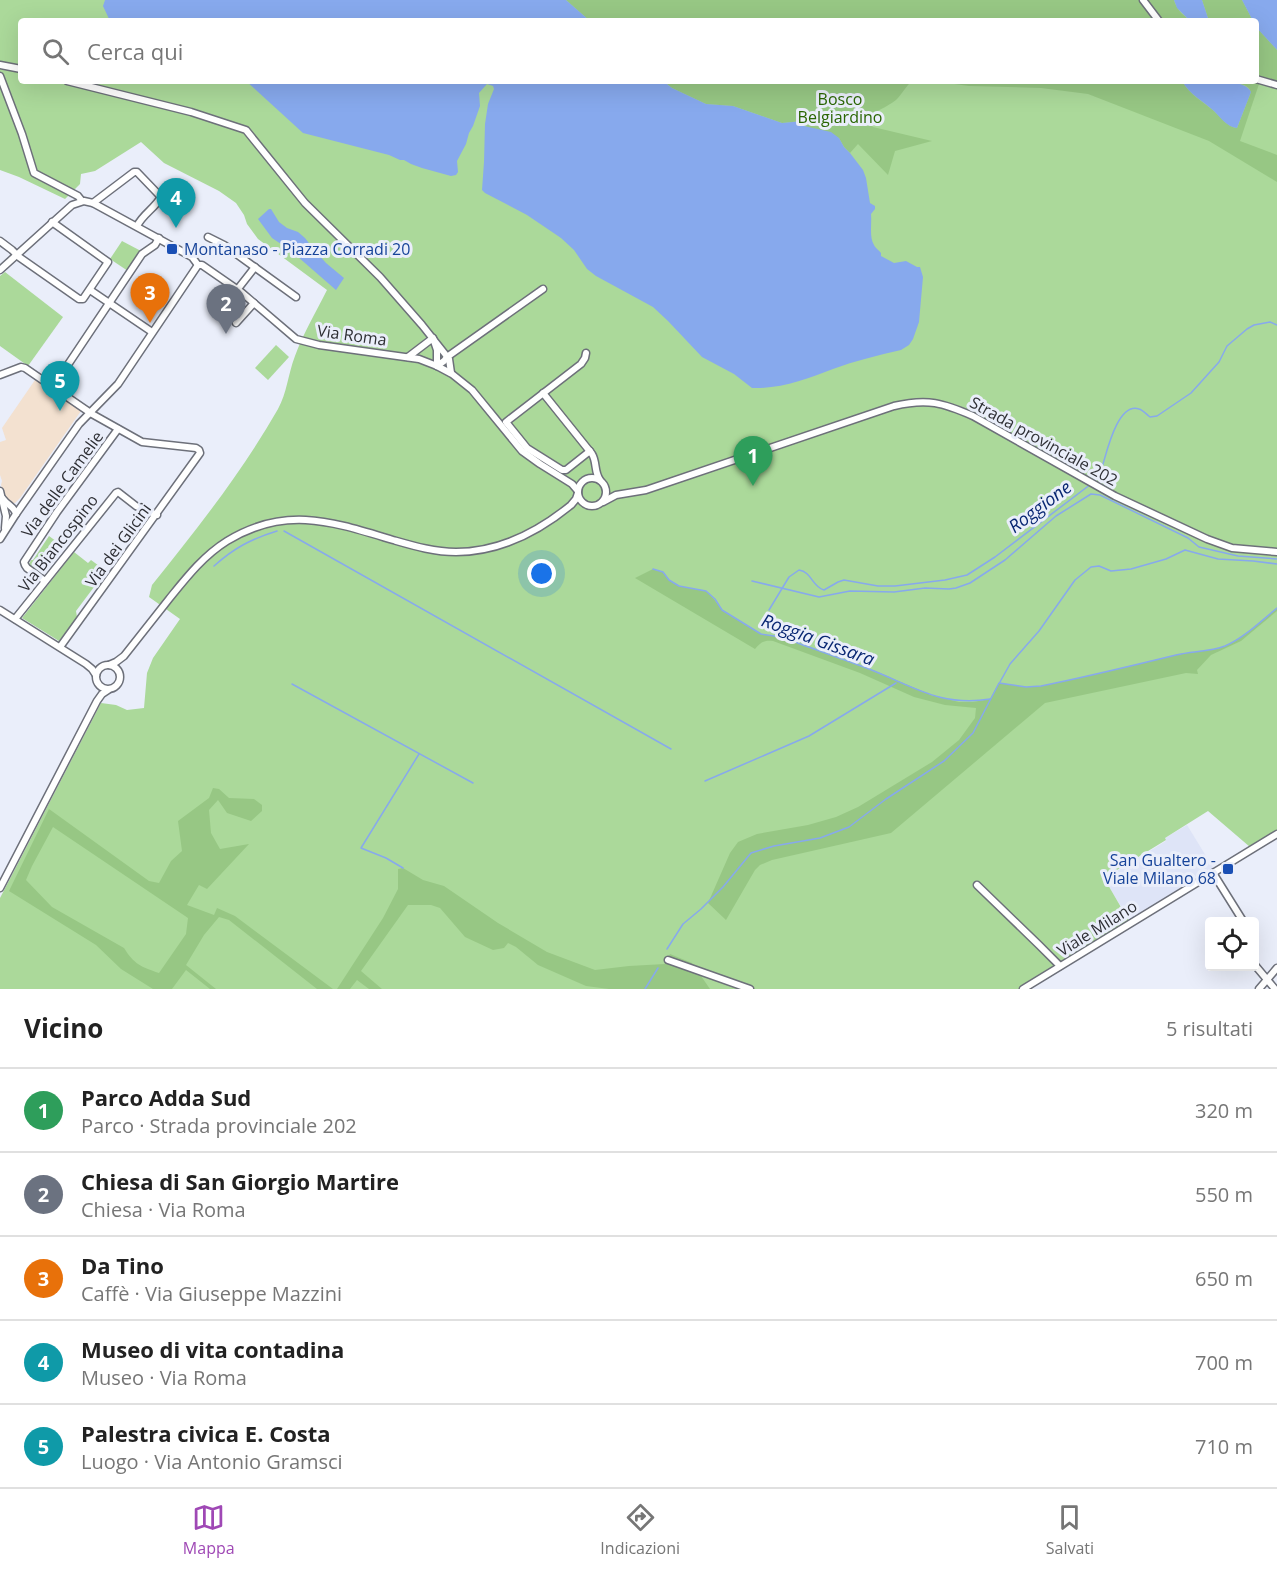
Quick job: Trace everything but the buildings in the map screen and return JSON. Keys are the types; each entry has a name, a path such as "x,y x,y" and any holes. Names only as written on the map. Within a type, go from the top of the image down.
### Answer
{"street":[{"path":"1143,0 1157,18"},
{"path":"0,65 18,68"},
{"path":"0,76 34,172 78,196 82,201 72,205 0,270"},
{"path":"1259,80 1277,85"},
{"path":"79,84 191,112 246,130 304,203 380,277 433,339 449,359 452,374"},
{"path":"93,203 135,172 161,196 136,226"},
{"name":"Via Roma","path":"82,201 93,203 194,258 198,265 202,265 237,290 300,340 319,345 435,362 472,390 522,452 575,486 578,492"},
{"path":"0,241 16,255 82,299 108,262 52,222"},
{"path":"208,237 224,245 296,297"},
{"path":"53,387 142,254 159,238"},
{"path":"0,539 79,424 118,384 198,265"},
{"path":"237,290 255,267"},
{"path":"433,339 438,350 435,362 444,362 447,357 543,289"},
{"path":"90,290 153,332"},
{"path":"236,323 254,303"},
{"path":"408,357 433,339"},
{"path":"586,353 581,364 506,423 533,452 563,471 590,451"},
{"path":"0,375 23,367 90,413 118,429"},
{"path":"543,393 595,458 595,467 600,480 614,493 623,494"},
{"name":"Strada provinciale 202","path":"561,513 576,506 596,506 614,496 646,490 894,406 920,402 940,403 973,416 1115,496 1216,543 1243,549 1277,552"},
{"name":"Via dei Glicini","path":"60,648 200,453 198,448 142,442 118,429"},
{"name":"Via delle Camelie","path":"45,580 24,566 24,562 57,512 118,429"},
{"name":"Strada provinciale 202","path":"97,701 99,686 97,672 124,656 191,572 208,555 227,541 251,529 295,519 318,520 426,549 463,552 486,549 514,541 540,527 573,504 581,483 591,476 595,467"},
{"path":"569,482 596,478 600,480"},
{"path":"603,502 606,494 605,486"},
{"name":"Via Biancospino","path":"15,619 116,493 118,492 136,506 157,514"},
{"path":"578,492 580,500 588,506"},
{"path":"1,494 8,509 4,531"},
{"path":"8,509 24,502"},
{"path":"8,509 15,511 15,514"},
{"path":"0,610 86,664 96,675"},
{"name":"Strada provinciale 202","path":"0,888 97,701 102,694 119,683 120,665 124,656"},
{"path":"86,664 94,667 115,668 119,673"},
{"path":"99,686 108,690"},
{"name":"Viale Milano","path":"1023,989 1277,834"},
{"path":"1213,873 1240,917"},
{"path":"977,885 1060,966"},
{"path":"668,960 750,989"},
{"path":"1259,968 1266,973 1276,970"},
{"path":"1259,969 1275,989"},
{"path":"1259,989 1276,970"}],"shaded area":[{"path":"35,380 81,411 20,498 15,503 11,503 6,498 1,485 0,442 6,440 2,428"},
{"path":"1187,825 1214,869 1130,921 1104,879 1166,841 1165,838"}],"green space":[{"path":"0,0 1277,0 1277,831 1250,847 1208,811 1104,878 1129,921 1019,989 0,989 0,898 101,703 116,705 127,710 144,708 147,673 153,658 180,619 149,597 152,585 234,478 278,409 298,348 327,290 258,239 236,203 219,191 164,163 141,142 95,171 81,174 80,184 65,199 0,170"},
{"path":"566,0 1174,0 1181,13 1187,18 587,18"},
{"path":"1202,0 1242,0 1251,18 1208,18"},
{"path":"1259,30 1277,50 1277,87 1259,84"},
{"name":"Bosco Belgiardino","path":"667,84 909,84 896,100 866,118 873,127 932,141 895,151 888,175 858,144 850,153 839,138 804,126 803,121 782,123 733,106 706,104"},
{"path":"955,84 1184,84 1192,94 1230,126 1237,128 1251,92 1240,84 1259,84 1240,141 1277,155 1277,182 1209,141 1088,94 1041,88"},
{"path":"122,241 141,251 128,271 110,259"},
{"path":"5,272 63,317 28,366 0,346 0,276"},
{"path":"276,345 289,357 268,380 255,368"},
{"path":"49,536 64,547 43,574 29,564"},
{"path":"74,552 88,563 91,560 106,571 76,611 77,617 59,641 22,618"},
{"path":"653,569 663,572 669,580 679,586 706,591 722,610 761,634 790,640 873,670 931,695 959,702 990,699 999,683 1026,687 1041,686 1176,655 1219,648 1239,639 1277,608 1277,611 1241,641 1211,655 1197,670 1198,674 1186,673 1045,703 891,833 772,860 760,865 726,920 708,903 730,853 738,842 757,834 808,825 836,817 858,807 932,762 959,740 975,718 976,708 945,705 914,697 860,673 773,641 763,642 755,649 635,578"},
{"path":"213,788 219,789 229,798 254,799 262,805 262,811 251,821 227,813 218,800 209,810 211,833 220,849 249,844 207,889 199,885 187,905 214,915 217,908 235,916 333,989 317,989 229,920 219,917 204,935 186,965 216,989 210,989 186,970 172,989 153,989 121,969 96,945 9,891 49,809 149,881 159,883 171,861 182,851 178,821 209,798","holes":["53,827 188,918 186,934 159,973 138,964 124,948 52,907 26,880"]},
{"path":"403,868 423,880 444,886 498,923 547,952 595,970 665,964 670,954 692,963 710,989 609,989 586,986 538,965 508,943 504,948 493,950 465,937 440,908 431,905 408,905 361,971 382,989 369,989 357,980 350,989 337,989 383,918 398,889 398,869"}],"water":[{"path":"105,0 566,0 587,18 109,18 103,6"},
{"path":"1174,0 1202,0 1208,18 1187,18 1177,8"},
{"path":"1242,0 1277,0 1277,50 1259,30 1259,18 1251,18"},
{"path":"249,84 487,84 479,93 480,106 457,161 456,175 451,176 389,155 303,133"},
{"path":"487,84 667,84 706,104 733,106 782,123 803,121 804,126 831,132 839,138 863,170 870,203 875,206 871,214 872,238 881,256 894,263 906,261 920,267 923,277 919,322 913,339 901,350 850,363 804,380 773,387 752,388 734,374 702,357 653,307 587,269 574,250 561,238 527,215 482,190 485,124 493,86"},
{"path":"1184,84 1240,84 1247,87 1251,92 1237,128 1224,122"},
{"path":"269,209 279,222 305,238 326,263 344,278 336,290 290,250 272,238 258,219"}],"waterway":[{"name":"Roggione","path":"1094,480 1102,466 1119,420 1125,413 1132,409 1139,409 1150,417 1157,416 1191,393 1219,362 1227,346 1247,329 1270,322 1277,325"},
{"name":"Roggione","path":"769,610 789,577 799,570 807,574 817,586 824,590 844,580 878,586 895,586 967,575 995,557 1091,484"},
{"path":"752,581 819,597 850,591 894,592 925,588 956,588 970,583 1005,560 1056,516 1091,494 1100,495 1188,538 1199,547 1238,556 1277,559"},
{"path":"214,566 243,545 277,531"},
{"path":"284,531 671,749"},
{"path":"1000,682 1010,664 1039,631 1075,580 1091,567 1099,566 1111,571 1131,569 1166,559 1185,550 1218,559 1277,564"},
{"name":"Roggia Gissara","path":"653,569 663,572 669,580 679,586 706,591 722,610 761,634 790,640 941,698 972,701 990,699"},
{"path":"667,949 683,924 723,887 751,853 774,846 820,838 849,827 886,799 944,761 973,733 999,683 1026,687 1041,686 1176,655 1219,648 1239,639 1277,608"},
{"path":"705,781 809,736 896,683"},
{"path":"292,684 473,783"},
{"path":"403,868 361,848 419,754"},
{"path":"645,989 658,968"}],"place":[{"name":"Museo di vita contadina","path":"176,228"},
{"name":"Montanaso - Piazza Corradi 20","path":"172,249"},
{"name":"Da Tino","path":"150,323"},
{"name":"Chiesa di San Giorgio Martire","path":"226,334"},
{"name":"Palestra civica E. Costa","path":"60,411"},
{"name":"Parco Adda Sud","path":"753,486"},
{"name":"San Gualtero - Viale Milano 68","path":"1228,869"}]}
